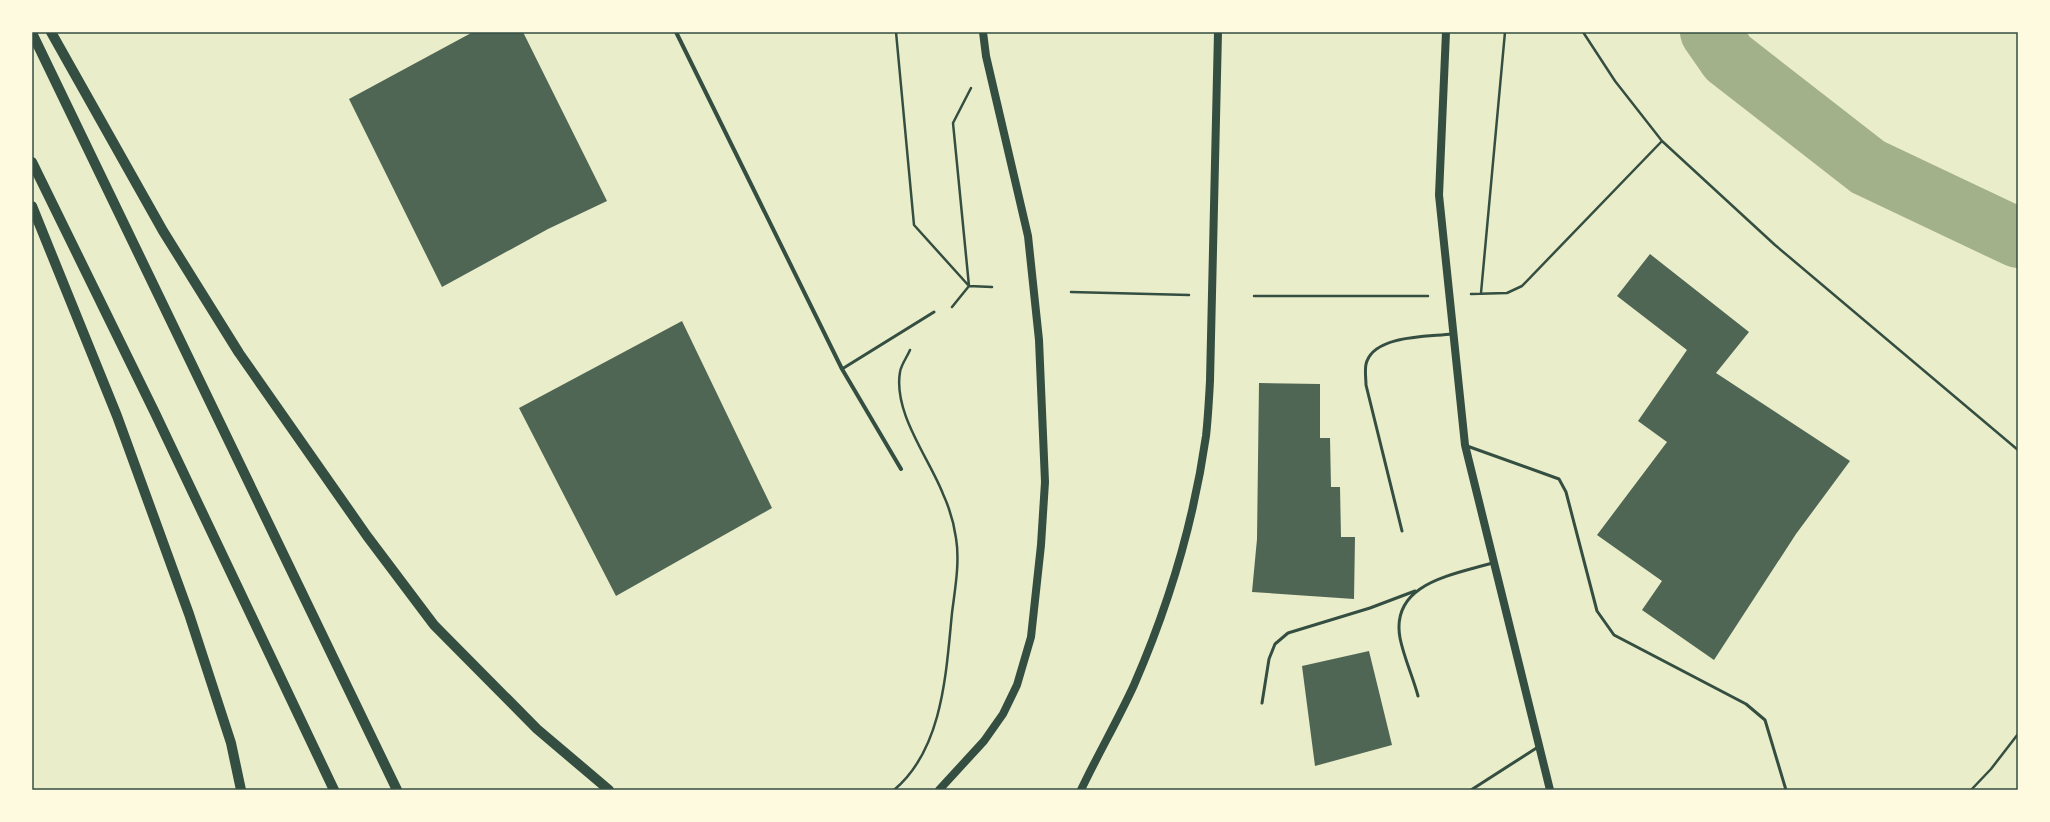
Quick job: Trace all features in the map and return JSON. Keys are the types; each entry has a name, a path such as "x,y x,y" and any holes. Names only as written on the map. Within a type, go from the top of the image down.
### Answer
{"main road":[{"path":"52,32 163,231 239,353 367,536 434,625 537,729 609,790"},
{"path":"939,790 984,741 1004,714 1017,685 1031,637 1041,545 1045,482 1039,340 1028,236 986,56 983,32"},
{"path":"1081,790 1133,686 1156,629 1173,580 1194,496 1206,436 1210,381 1218,32"},
{"path":"1446,32 1439,195 1465,446 1550,790"},
{"path":"32,33 397,790"},
{"path":"32,162 156,413 334,790"},
{"path":"32,206 117,416 189,614 231,743 240,790"}],"street":[{"path":"676,32 842,369 901,469"}],"lane":[{"path":"842,369 934,312"},
{"path":"1402,531 1366,385 1366,362 1372,352 1380,345 1453,333"},
{"path":"1465,446 1559,479 1566,492 1597,611 1614,635 1746,704 1766,720 1786,790"},
{"path":"1262,703 1269,659 1275,644 1288,633 1370,608 1415,591 1430,583 1494,562"},
{"path":"1415,591 1404,606 1399,620 1400,638 1418,696"},
{"path":"1471,790 1539,746"}],"path":[{"path":"896,32 914,225 969,286 992,287"},
{"path":"1481,293 1505,32"},
{"path":"1583,32 1615,81 1662,141 1775,245 2018,450"},
{"path":"948,312 969,286 953,123 986,56"},
{"path":"1254,296 1450,296 1507,292 1522,286 1662,141"},
{"path":"1071,292 1190,295"},
{"path":"894,790 905,780 925,748 943,699 958,565 956,538 943,494 922,453 906,413 900,393 900,372 910,351 915,345"},
{"path":"1971,790 1991,769 2018,734"}],"building":[{"path":"473,32 523,32 607,201 548,229 442,287 349,99"},
{"path":"1650,254 1749,332 1716,373 1850,461 1796,534 1714,660 1642,610 1662,581 1597,535 1667,442 1638,421 1687,350 1617,296"},
{"path":"682,321 772,508 616,596 519,408"},
{"path":"1259,383 1320,384 1320,438 1330,438 1331,487 1340,487 1341,537 1355,537 1354,599 1252,592 1257,539"},
{"path":"1369,651 1392,745 1315,766 1302,666"}],"waterway":[{"path":"1710,32 1728,58 1868,167 2018,238"}]}
